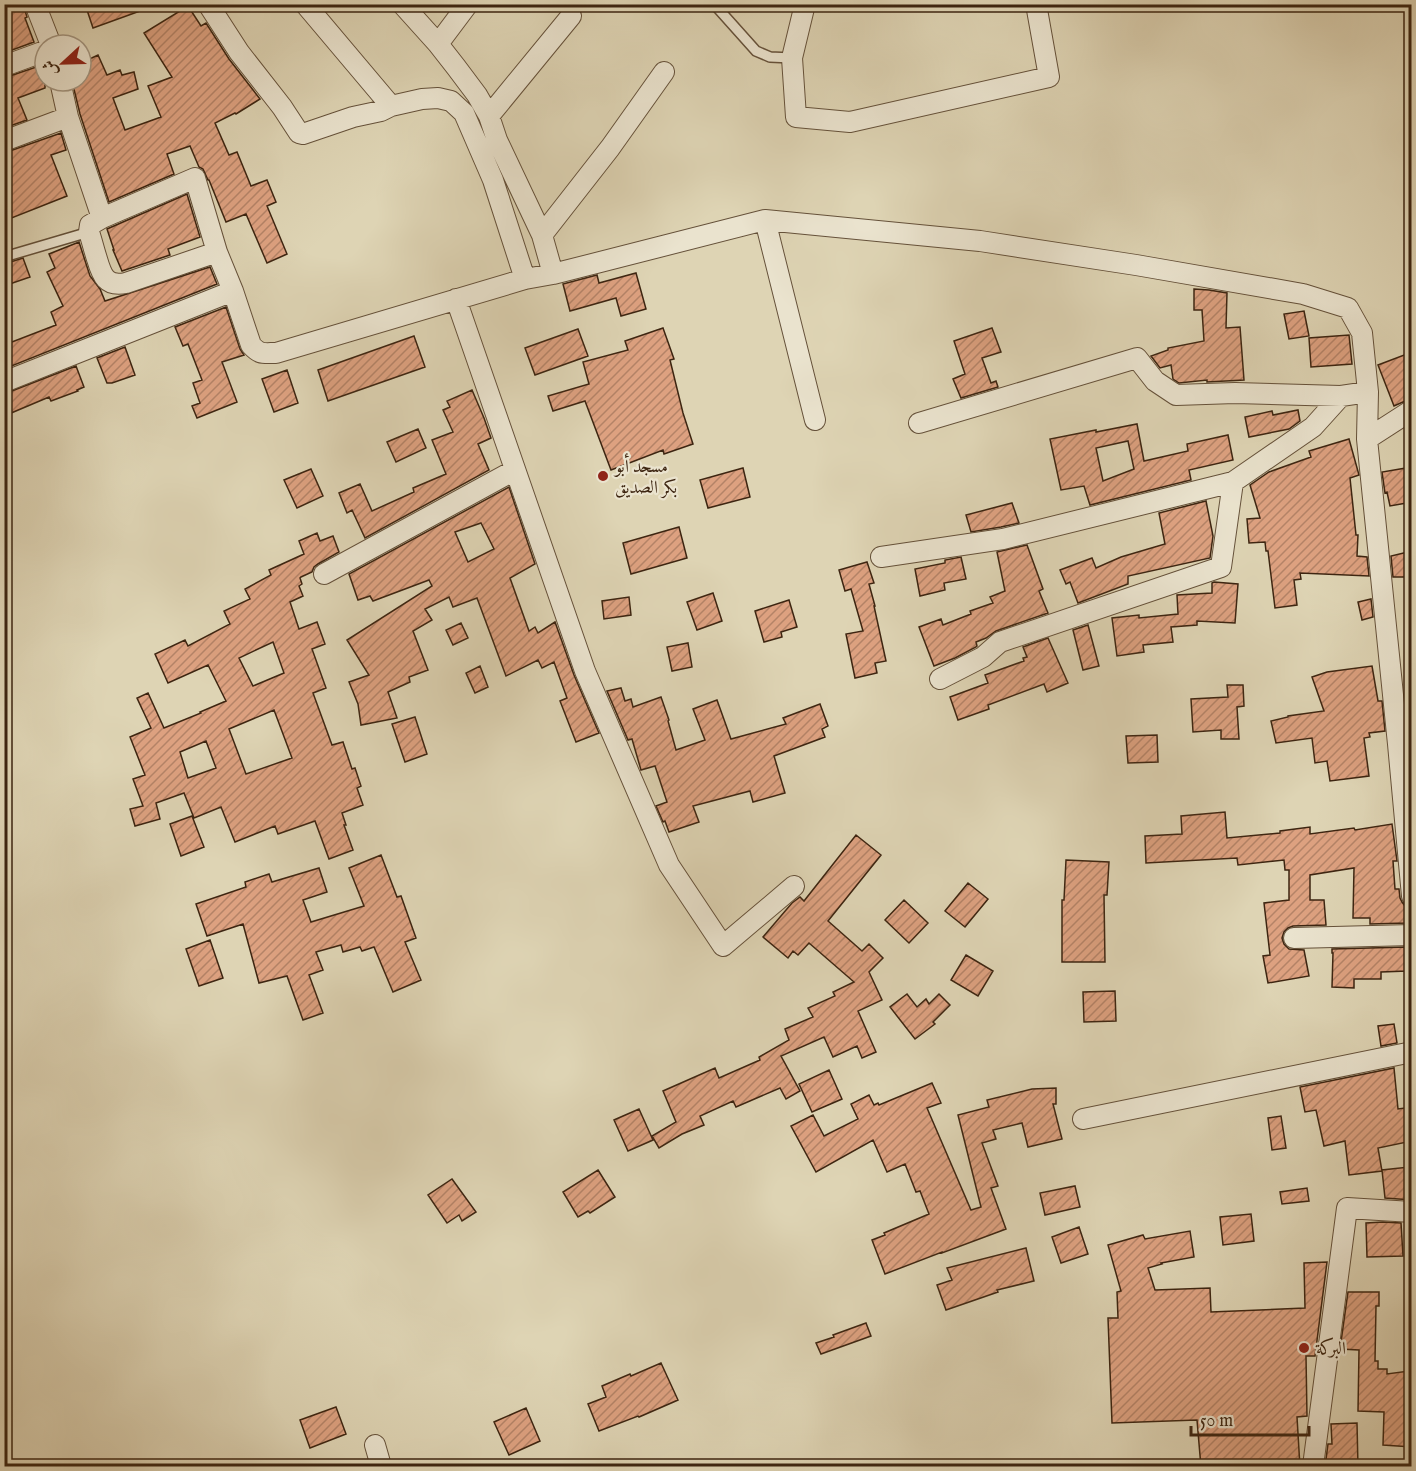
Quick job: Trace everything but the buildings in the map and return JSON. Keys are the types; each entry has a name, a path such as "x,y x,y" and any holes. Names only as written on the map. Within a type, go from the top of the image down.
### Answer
{"street":[{"path":"35,4 46,33"},
{"path":"208,4 239,52 299,132 303,134 353,117 422,99 438,98 451,101 464,113 493,180 525,279"},
{"path":"305,4 391,106"},
{"path":"402,4 438,44 477,95 489,116 497,140 542,235 553,274"},
{"path":"438,44 468,4"},
{"path":"805,4 792,58 796,117 850,122 1049,77 1036,4"},
{"path":"489,116 571,16"},
{"path":"4,66 33,55"},
{"path":"542,235 610,148 664,72"},
{"path":"63,93 95,225 102,275 109,281 118,284 126,283 217,252"},
{"path":"4,141 68,117"},
{"path":"95,225 195,178 217,252 251,345 262,354 276,352 525,279 553,274 765,220 980,241 1303,294 1348,308 1362,333 1368,392 1367,439 1412,896"},
{"path":"765,220 815,420"},
{"path":"4,382 233,291"},
{"path":"456,299 585,671 669,865 723,946 794,886"},
{"path":"919,423 1137,358 1155,381 1176,395 1235,393 1341,396 1368,392"},
{"path":"880,557 1003,539 1233,482 1313,427 1341,396"},
{"path":"1367,439 1412,410"},
{"path":"324,574 515,470"},
{"path":"940,679 983,657 1000,642 1221,567 1233,482"},
{"path":"1294,938 1412,935"},
{"path":"1083,1119 1412,1052"},
{"path":"1313,1467 1347,1208 1412,1212"},
{"path":"375,1445 381,1467"}],"lane":[{"path":"714,4 756,51 770,57 792,58"},
{"path":"4,257 95,225"}],"place":[{"name":"مسجد أبو بكر الصديق","path":"603,476"},
{"name":"البركة","path":"1304,1348"}]}
